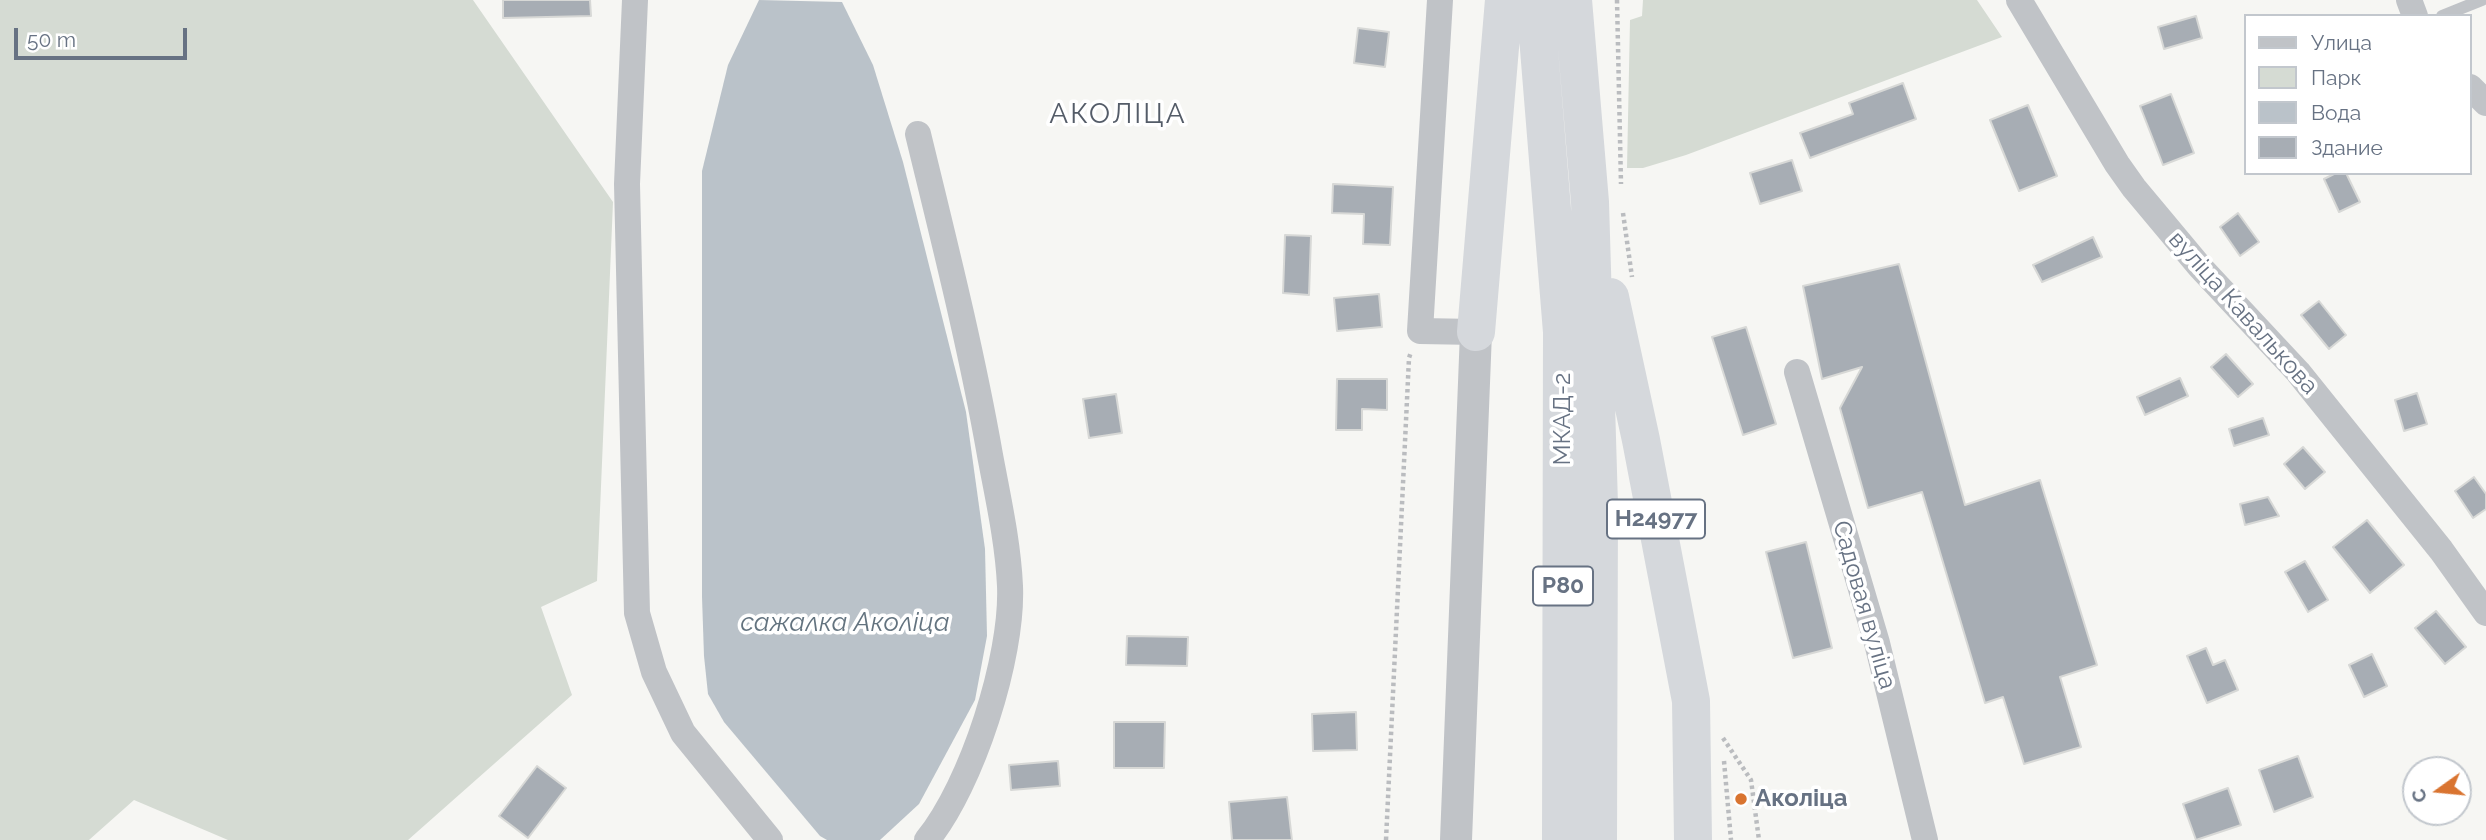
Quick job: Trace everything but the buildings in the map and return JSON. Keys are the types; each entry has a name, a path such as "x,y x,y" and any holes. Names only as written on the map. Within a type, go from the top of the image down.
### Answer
{"highway":[{"path":"1476,332 1504,0"},
{"name":"МКАД-2","path":"1535,0 1562,332 1561,840"},
{"name":"Р80","path":"1573,0 1590,202 1600,505 1598,840"},
{"name":"Н24977","path":"1590,202 1641,440 1690,701 1693,840"}],"street":[{"path":"635,0 627,184 637,613 654,672 683,733 770,840"},
{"path":"1440,0 1420,331 1476,332 1456,840"},
{"name":"вуліца Кавалькова","path":"2019,0 2134,188 2200,267 2298,372 2441,550 2486,613"},
{"path":"2472,89 2486,103"},
{"path":"918,134 979,390 1004,533 1010,588 1005,649 989,710 968,767 937,828 927,840"},
{"name":"Садовая вуліца","path":"1797,372 1877,643 1925,840"}],"lane":[{"path":"2447,14 2482,0"}],"path":[{"path":"1386,840 1409,358 1420,331"}],"green space":[{"path":"0,0 473,0 613,202 597,581 541,607 572,695 408,840 228,840 134,800 89,840 0,840"},
{"path":"1643,0 1977,0 2002,37 1686,155 1643,168 1627,168 1630,20 1642,16"}],"water":[{"name":"сажалка Аколіца","path":"759,0 842,2 873,65 903,162 966,412 985,549 987,636 975,700 919,804 880,840 827,840 820,836 724,722 708,694 702,597 702,171 728,65"}],"place":[{"name":"Аколіца","path":"1741,799"}],"district":[{"name":"АКОЛІЦА","path":"1118,115"}]}
